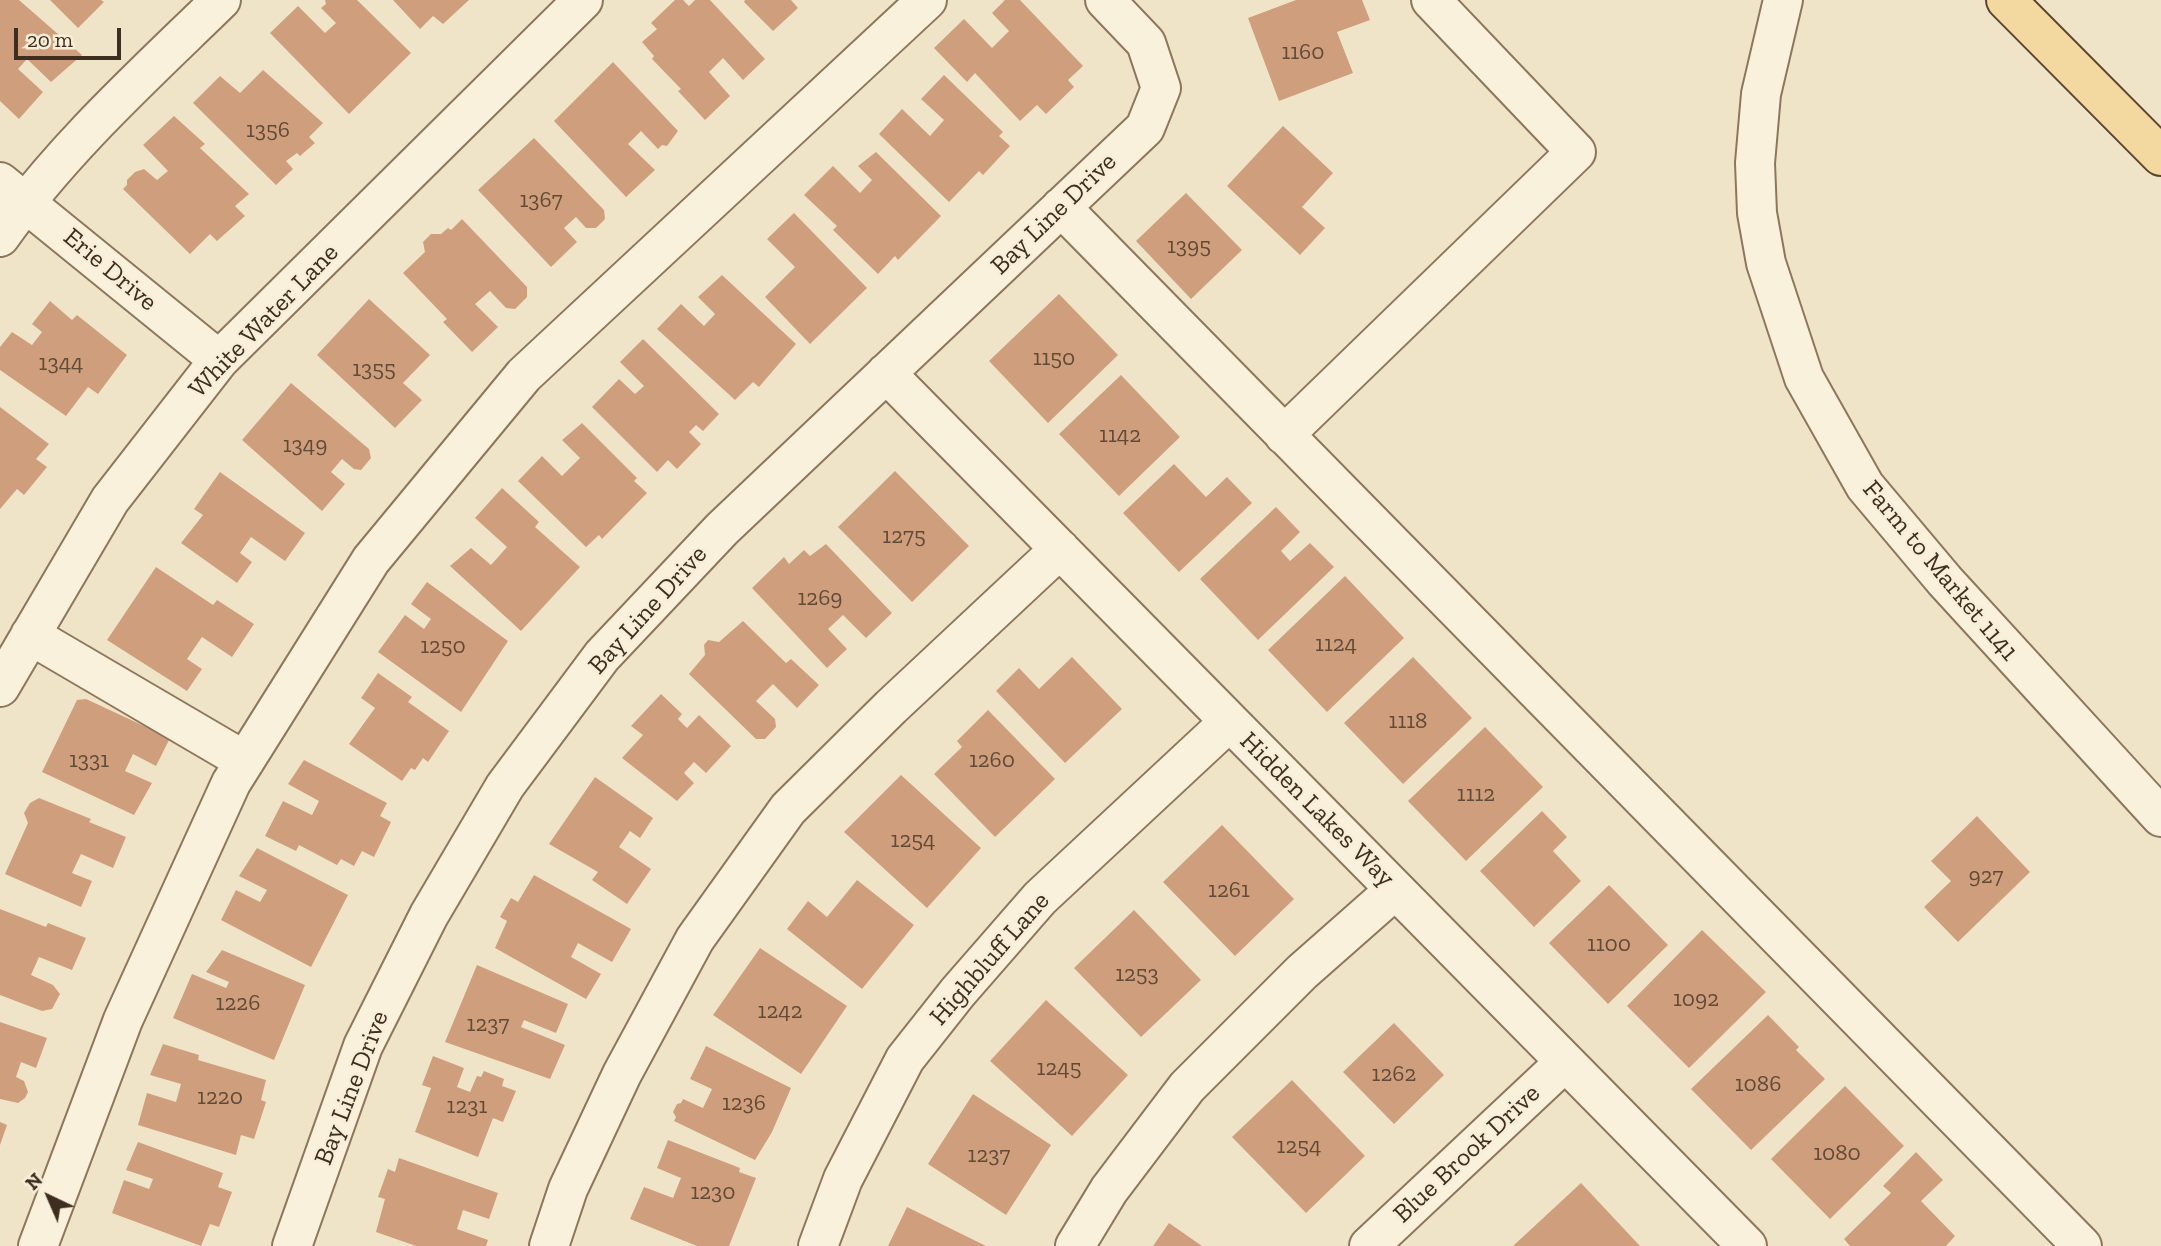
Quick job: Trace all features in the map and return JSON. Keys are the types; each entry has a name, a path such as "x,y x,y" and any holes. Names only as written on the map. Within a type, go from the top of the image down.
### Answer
{"main road":[{"path":"2007,0 2161,156"}],"street":[{"path":"0,237 13,191 128,90 221,0"},
{"name":"White Water Lane","path":"0,687 110,500 219,360 583,0"},
{"path":"38,1246 122,1020 231,783 371,560 524,375 927,0"},
{"name":"Bay Line Drive","path":"292,1246 363,1046 429,915 505,786 602,656 722,529 1145,128 1161,88 1146,43 1105,0"},
{"path":"1284,435 1576,152 1431,0"},
{"name":"Farm to Market 1141","path":"1783,0 1760,94 1755,163 1757,213 1766,264 1804,378 1865,486 1945,582 2161,817"},
{"name":"Erie Drive","path":"13,191 219,360"},
{"path":"1061,208 2082,1246"},
{"name":"Hidden Lakes Way","path":"886,373 1747,1246"},
{"path":"549,1246 568,1189 628,1062 695,939 788,809 891,706 1060,549"},
{"path":"30,635 245,761"},
{"name":"Highbluff Lane","path":"818,1246 849,1167 905,1059 958,992 1040,898 1230,722"},
{"path":"1075,1246 1109,1190 1187,1087 1302,972 1395,890"},
{"name":"Blue Brook Drive","path":"1386,1241 1565,1062"}],"building":[{"path":"0,0 19,0 82,55 51,82 27,59 18,69 43,92 19,119 0,101"},
{"path":"50,0 101,0 104,2 78,28"},
{"path":"325,0 357,0 411,53 349,114 270,33 298,6 325,33 336,23 321,8 326,4"},
{"path":"393,0 469,0 443,24 433,16 420,29"},
{"path":"675,0 683,0 689,6 695,0 710,0 765,59 743,80 723,58 709,72 730,96 705,120 678,91 681,89 652,59 654,56 642,42 657,29 651,23"},
{"path":"745,0 791,0 798,8 773,31"},
{"path":"1005,0 1020,0 1083,66 1068,80 1074,87 1046,114 1037,105 1020,121 975,73 967,82 934,48 964,19 992,48 1009,31 992,13"},
{"path":"1296,0 1362,0 1370,20 1337,32 1353,73 1279,101 1248,18"},
{"path":"613,62 678,131 667,146 662,145 658,149 641,131 628,144 655,170 626,197 554,121"},
{"path":"263,70 323,123 309,137 315,143 300,156 297,153 286,161 293,169 276,185 193,103 220,76 240,93"},
{"path":"944,75 1003,132 999,136 1010,146 983,175 979,171 949,202 879,134 902,109 930,136 944,120 921,99"},
{"path":"174,116 205,144 200,148 249,194 235,206 245,216 217,241 210,234 190,254 123,189 135,172 144,169 157,180 168,171 143,145"},
{"path":"1283,126 1333,173 1302,207 1325,228 1300,255 1227,186"},
{"path":"534,138 604,210 605,219 596,228 586,228 576,217 564,228 577,242 551,267 478,190"},
{"path":"876,152 941,216 898,260 895,256 878,274 833,230 837,226 804,195 833,166 860,193 872,180 858,166"},
{"path":"1186,193 1242,250 1191,299 1136,241"},
{"path":"794,213 867,288 810,344 765,297 795,267 767,239"},
{"path":"462,219 527,287 527,297 515,309 506,308 490,291 475,304 498,327 472,352 443,322 447,319 403,273 425,252 423,242 431,234 441,234 448,228 451,230"},
{"path":"722,275 796,344 759,387 753,382 735,400 657,329 681,304 704,326 715,314 698,297"},
{"path":"1059,294 1118,355 1048,423 989,361"},
{"path":"369,299 430,355 403,383 422,400 395,428 317,355"},
{"path":"50,301 72,320 77,315 127,355 98,394 88,387 66,416 0,370 0,347 12,332 32,345 42,332 32,324"},
{"path":"643,339 719,414 703,431 696,425 689,432 701,444 677,469 668,460 657,472 592,407 619,379 635,394 644,386 620,362"},
{"path":"1121,375 1180,437 1119,496 1059,434"},
{"path":"291,383 369,449 371,458 361,470 354,469 342,459 331,472 345,484 322,511 242,440"},
{"path":"0,407 49,444 36,459 47,467 24,495 17,489 0,509"},
{"path":"582,423 637,478 634,481 647,493 602,539 599,535 586,547 518,481 542,456 562,476 580,458 562,440"},
{"path":"1174,464 1206,497 1227,477 1252,503 1179,572 1123,513"},
{"path":"895,471 969,546 912,602 838,527"},
{"path":"220,472 305,533 285,561 251,537 240,553 252,562 237,583 181,543 203,515 194,509"},
{"path":"502,488 539,522 535,527 580,567 521,631 450,566 471,548 491,565 507,547 475,518"},
{"path":"1276,507 1300,532 1281,551 1290,561 1310,543 1334,567 1258,640 1200,579"},
{"path":"826,544 892,613 866,638 843,615 828,629 847,649 827,668 752,588 784,557 789,564 804,550 810,556"},
{"path":"156,567 213,605 217,600 254,624 232,657 202,637 187,659 202,669 187,691 107,640"},
{"path":"1345,576 1404,638 1327,712 1268,650"},
{"path":"427,582 508,641 461,712 378,652 405,615 424,629 431,619 411,604"},
{"path":"743,621 786,663 791,659 819,685 797,708 773,684 756,701 775,719 776,727 765,739 756,739 689,674 705,655 704,645 708,640 719,642"},
{"path":"1072,657 1122,709 1065,763 996,691 1019,668 1039,689"},
{"path":"1413,657 1472,718 1403,784 1344,723"},
{"path":"378,673 412,697 408,702 449,731 428,762 423,758 415,770 411,768 402,781 349,744 375,708 361,698"},
{"path":"661,694 682,714 678,719 687,728 699,715 731,746 706,773 694,762 684,773 694,783 677,801 622,758 643,735 631,726"},
{"path":"86,699 170,738 156,766 133,754 125,771 152,783 134,815 42,772 77,700"},
{"path":"988,710 1055,779 995,837 934,774 962,747 957,741"},
{"path":"1485,727 1543,787 1466,861 1408,801"},
{"path":"304,760 387,803 380,816 391,822 374,857 362,851 354,866 341,859 337,865 299,845 296,851 265,836 283,801 312,815 319,801 288,784"},
{"path":"901,775 981,848 927,908 844,832"},
{"path":"595,777 653,818 640,838 630,831 619,847 651,869 627,904 592,880 598,872 549,844"},
{"path":"39,798 91,819 89,822 126,837 113,868 81,854 72,873 92,881 81,907 5,874 28,823 24,813 30,803"},
{"path":"1542,811 1567,837 1553,851 1581,881 1534,927 1480,871"},
{"path":"1977,816 2030,872 1958,942 1924,907 1951,881 1931,861"},
{"path":"1222,825 1294,899 1235,956 1163,882"},
{"path":"257,848 348,895 311,967 221,920 236,890 260,902 267,890 239,876"},
{"path":"534,875 631,929 612,962 578,943 571,957 601,974 586,999 495,948 507,921 500,917 511,898 518,902"},
{"path":"857,880 914,925 862,989 787,929 808,901 827,917"},
{"path":"1609,885 1668,945 1608,1004 1549,943"},
{"path":"0,909 46,927 48,923 86,938 72,970 39,957 31,975 53,985 60,994 52,1009 42,1011 0,995"},
{"path":"1134,910 1201,980 1141,1037 1074,968"},
{"path":"1702,930 1766,992 1689,1068 1627,1006"},
{"path":"760,948 847,1006 801,1074 713,1015"},
{"path":"222,950 305,985 274,1060 173,1018 192,974 226,988 229,982 206,972"},
{"path":"477,965 568,1004 556,1033 524,1020 521,1027 565,1045 550,1079 445,1042"},
{"path":"1046,1000 1128,1075 1072,1136 990,1061"},
{"path":"1768,1015 1799,1047 1796,1050 1825,1079 1751,1150 1691,1089"},
{"path":"0,1022 47,1038 36,1068 21,1062 16,1077 24,1081 28,1092 18,1103 0,1099"},
{"path":"1394,1023 1444,1075 1394,1124 1343,1072"},
{"path":"163,1044 199,1055 198,1060 266,1080 261,1100 266,1102 254,1139 241,1135 236,1155 138,1125 147,1093 176,1102 181,1084 150,1075"},
{"path":"706,1046 791,1088 772,1132 755,1160 674,1121 676,1117 673,1112 677,1104 683,1099 703,1108 712,1089 690,1079"},
{"path":"433,1056 464,1068 457,1087 470,1092 477,1076 481,1077 484,1071 504,1079 502,1086 516,1091 503,1122 493,1118 478,1157 415,1132 431,1088 422,1085"},
{"path":"1292,1080 1365,1156 1306,1213 1232,1137"},
{"path":"1845,1086 1904,1146 1830,1219 1771,1159"},
{"path":"973,1094 1051,1145 1006,1215 928,1164"},
{"path":"0,1122 7,1125 0,1145"},
{"path":"668,1140 740,1168 739,1172 756,1178 729,1246 697,1246 630,1219 644,1187 673,1198 681,1178 657,1168"},
{"path":"138,1142 223,1173 218,1187 232,1192 219,1227 210,1224 201,1246 112,1213 124,1180 149,1189 153,1179 126,1170"},
{"path":"1916,1152 1943,1180 1921,1201 1955,1236 1946,1246 1850,1246 1844,1239 1891,1193 1883,1186"},
{"path":"399,1158 498,1193 489,1219 463,1210 457,1229 488,1240 486,1246 416,1246 376,1232 385,1199 378,1197 388,1169 395,1172"},
{"path":"1581,1183 1640,1246 1513,1246"},
{"path":"907,1207 986,1246 888,1246"},
{"path":"1169,1223 1202,1246 1153,1246"}]}
